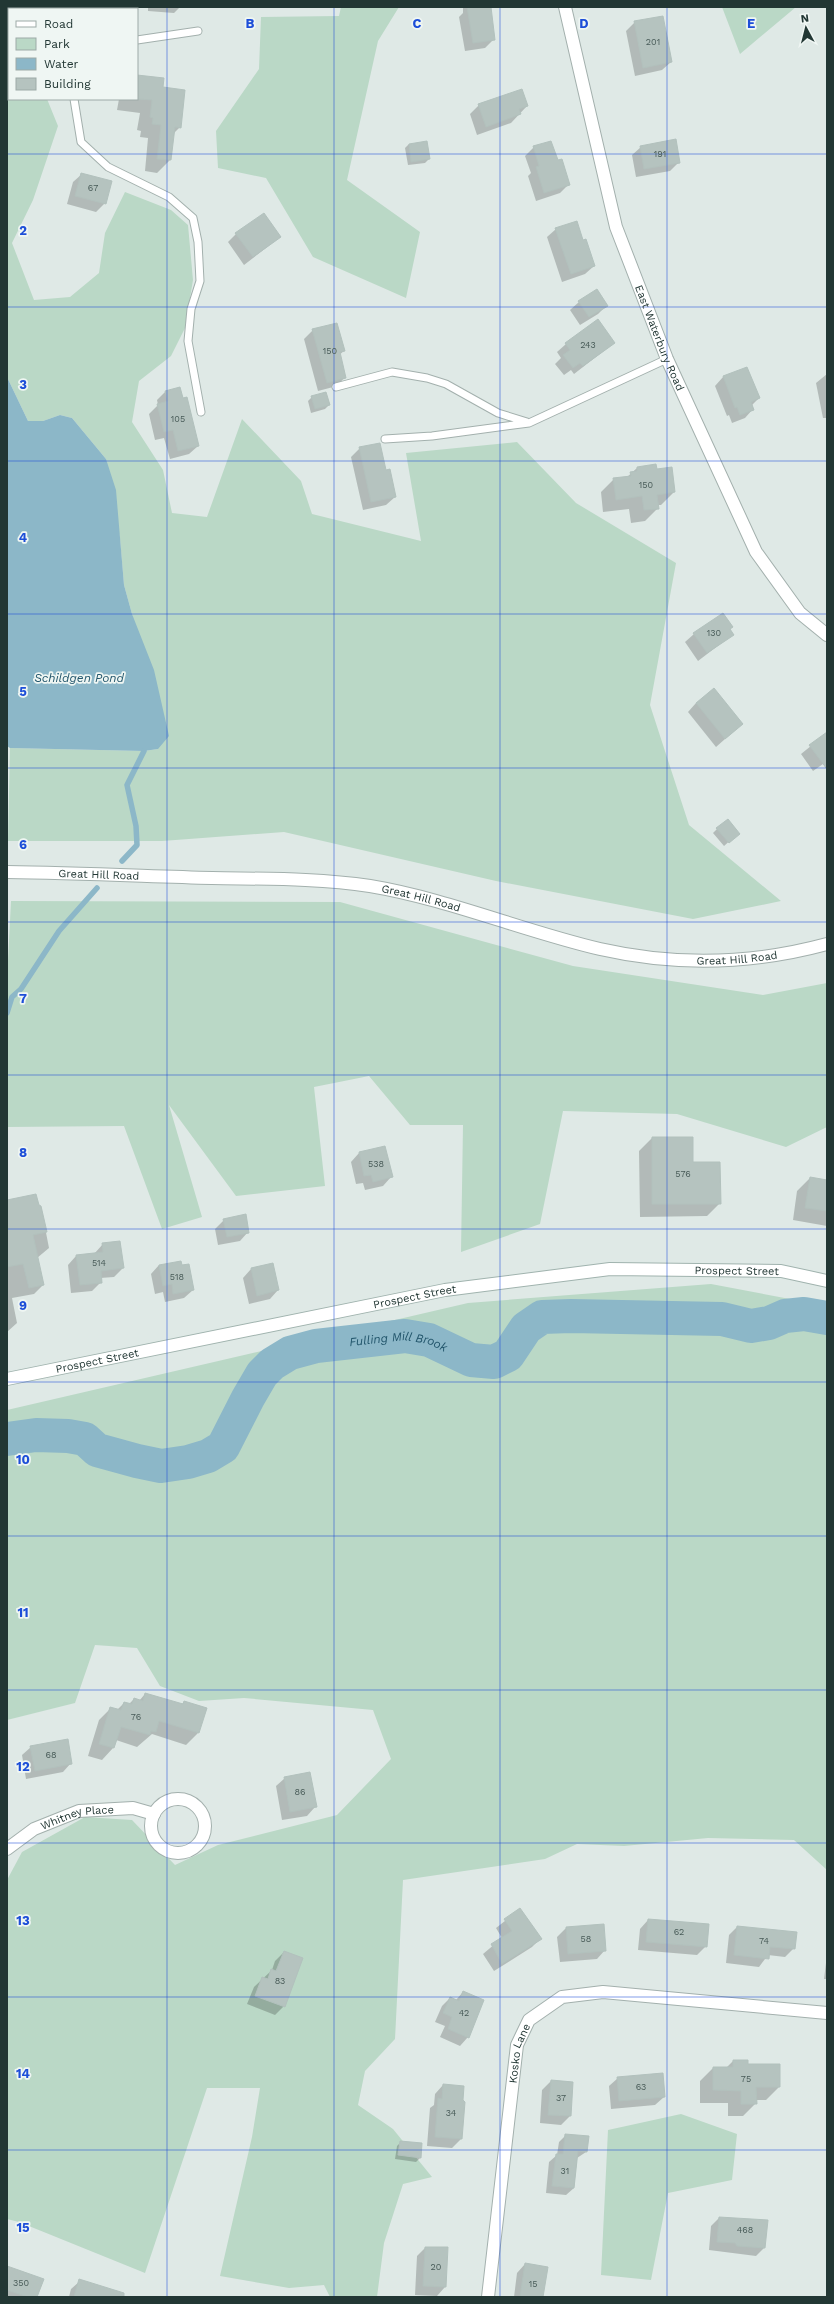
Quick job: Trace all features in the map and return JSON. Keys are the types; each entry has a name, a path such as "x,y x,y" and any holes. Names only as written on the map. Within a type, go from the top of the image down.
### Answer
{"street":[{"name":"East Waterbury Road","path":"565,7 616,227 667,359 756,552 800,613 827,635"},
{"name":"Great Hill Road","path":"7,872 304,880 370,886 434,901 600,949 661,959 709,961 761,958 827,944"},
{"name":"Prospect Street","path":"7,1378 445,1290 610,1269 781,1271 827,1281"},
{"path":"175,1799 192,1802 204,1816 205,1833 194,1848 186,1852 169,1851 155,1840 151,1832 154,1814 159,1806 175,1799"},
{"name":"Whitney Place","path":"7,1849 34,1829 79,1811 133,1808 154,1814"},
{"name":"Kosko Lane","path":"488,2297 517,2045 529,2020 562,1997 603,1992 827,2013"}],"lane":[{"path":"138,40 198,32"},
{"path":"74,100 81,142 108,167 170,197 193,218 198,242 200,281 191,309 188,340 201,412"},
{"path":"386,439 490,429 529,423 667,359"},
{"path":"336,387 392,372 427,378 446,384 498,413 529,423"}],"green space":[{"path":"341,7 399,7 378,41 347,180 420,232 406,298 313,257 266,178 218,168 216,131 259,69 261,17 339,16"},
{"path":"722,7 796,7 740,54"},
{"path":"8,58 8,100 47,100 58,126 33,200 12,243 34,300 70,297 99,273 105,233 125,192 171,210 188,225 193,280 185,328 171,356 139,381 132,422 163,470 172,513 207,517 242,419 301,481 312,514 421,541 406,453 517,442 576,503 676,563 650,705 689,825 781,901 693,919 496,881 284,832 162,841 8,841 10,748 144,751 158,749 132,614 124,585 120,539 106,459 72,418 60,415 43,421 28,421 7,377"},
{"path":"11,901 340,902 573,966 763,995 827,983 827,1127 786,1147 677,1114 563,1111 540,1224 461,1252 463,1125 410,1125 369,1076 314,1087 325,1186 236,1196 169,1105 202,1217 162,1229 124,1126 7,1127 7,981"},
{"path":"711,1284 827,1306 827,1870 794,1840 708,1838 624,1846 577,1844 545,1859 403,1880 395,2039 365,2071 358,2105 393,2129 432,2177 403,2184 384,2243 377,2297 330,2297 324,2285 289,2288 220,2276 252,2137 260,2088 207,2088 145,2273 19,2222 7,2219 7,1880 22,1852 85,1817 132,1820 175,1865 218,1845 337,1815 391,1759 373,1710 244,1698 199,1701 160,1686 137,1648 95,1645 75,1703 7,1720 7,1410 468,1303"},
{"path":"681,2114 737,2134 732,2180 668,2193 651,2280 601,2275 608,2130"}],"water":[{"name":"Schildgen Pond","path":"7,377 28,421 43,421 60,415 72,418 106,459 116,490 124,585 132,614 154,670 169,736 158,749 144,751 10,748 7,746"}],"building":[{"path":"467,7 491,7 495,40 473,43"},
{"path":"663,16 672,62 643,68 634,21"},
{"path":"138,75 164,78 163,87 185,90 181,128 175,127 171,160 157,159 161,125 152,124 153,118 150,117 152,100 138,99"},
{"path":"522,89 528,106 519,109 521,114 486,127 478,104"},
{"path":"676,139 680,163 644,169 640,146"},
{"path":"427,141 430,159 411,162 409,144"},
{"path":"551,141 558,160 562,159 570,185 544,193 536,167 539,166 533,146"},
{"path":"81,173 112,181 106,204 75,196"},
{"path":"264,213 281,237 253,257 235,233"},
{"path":"577,221 583,240 586,239 595,266 571,274 555,228"},
{"path":"597,289 608,306 589,317 578,301"},
{"path":"598,319 615,343 583,366 580,363 573,368 563,355 570,350 565,343"},
{"path":"337,323 345,351 340,352 346,378 327,383 312,329"},
{"path":"747,367 760,398 751,402 754,410 740,415 737,407 735,408 723,376"},
{"path":"180,387 183,398 187,397 199,446 178,451 173,430 164,432 157,404 168,401 165,391"},
{"path":"326,392 330,405 315,409 311,396"},
{"path":"380,443 386,470 390,469 396,497 371,502 359,447"},
{"path":"656,464 657,469 672,467 675,492 657,495 659,509 644,510 642,496 616,500 613,478 631,476 630,472 637,471 637,467"},
{"path":"723,613 733,627 730,629 734,635 707,653 693,633"},
{"path":"714,688 743,724 725,739 696,703"},
{"path":"827,732 827,769 809,745"},
{"path":"728,819 740,834 729,843 716,828"},
{"path":"652,1137 693,1137 693,1162 720,1162 721,1204 652,1204"},
{"path":"385,1146 393,1177 373,1182 371,1175 364,1176 359,1152"},
{"path":"810,1177 827,1180 827,1211 805,1208"},
{"path":"36,1194 39,1205 41,1206 47,1232 33,1235 44,1285 29,1288 23,1264 7,1267 7,1200"},
{"path":"246,1214 249,1233 227,1237 223,1219"},
{"path":"120,1241 124,1268 101,1271 102,1283 80,1285 76,1255 103,1252 102,1243"},
{"path":"181,1261 182,1265 189,1264 194,1290 173,1294 172,1284 163,1286 159,1265"},
{"path":"273,1263 279,1290 257,1296 251,1268"},
{"path":"145,1693 183,1704 184,1701 207,1708 199,1733 159,1721 156,1732 151,1731 150,1735 121,1727 114,1748 99,1744 110,1707 121,1710 124,1702 132,1704 134,1698 143,1701"},
{"path":"68,1739 72,1764 35,1771 30,1746"},
{"path":"310,1772 317,1807 290,1812 284,1777"},
{"path":"520,1908 542,1939 502,1964 491,1944 512,1931 504,1919"},
{"path":"648,1919 709,1924 707,1947 646,1942"},
{"path":"604,1924 606,1951 568,1954 566,1927"},
{"path":"737,1926 797,1932 795,1949 770,1947 769,1959 734,1955"},
{"path":"284,1951 303,1958 285,2007 255,1996 262,1977 268,1979 271,1969 276,1971"},
{"path":"463,1991 484,2000 469,2038 448,2029 452,2017 443,2013 450,1997 459,2001"},
{"path":"733,2060 748,2060 748,2064 780,2064 780,2087 756,2087 757,2104 741,2104 741,2091 713,2090 713,2067 733,2067"},
{"path":"663,2073 665,2097 619,2101 617,2077"},
{"path":"551,2080 573,2082 571,2116 548,2115"},
{"path":"443,2084 464,2086 463,2100 465,2102 462,2139 435,2137 438,2098 442,2099"},
{"path":"565,2134 589,2136 587,2152 578,2151 574,2188 552,2186 556,2154 563,2154"},
{"path":"400,2141 422,2143 421,2158 398,2155"},
{"path":"719,2217 768,2220 765,2248 737,2246 735,2243 717,2242"},
{"path":"425,2247 448,2247 446,2287 423,2286"},
{"path":"525,2263 548,2267 543,2297 520,2297"},
{"path":"7,2266 44,2279 37,2297 28,2297 7,2290"},
{"path":"79,2279 124,2293 124,2297 74,2297"}],"waterway":[{"path":"122,861 137,845 136,826 127,785 144,751"},
{"path":"7,1013 12,997 21,989 59,931 97,888"},
{"name":"Fulling Mill Brook","path":"7,1439 36,1435 68,1436 85,1439 97,1450 161,1466 188,1462 208,1456 223,1447 262,1374 272,1364 290,1353 316,1346 405,1336 429,1340 471,1360 494,1362 508,1355 526,1328 542,1317 571,1316 722,1319 751,1326 769,1323 785,1316 804,1314 827,1318"}]}
